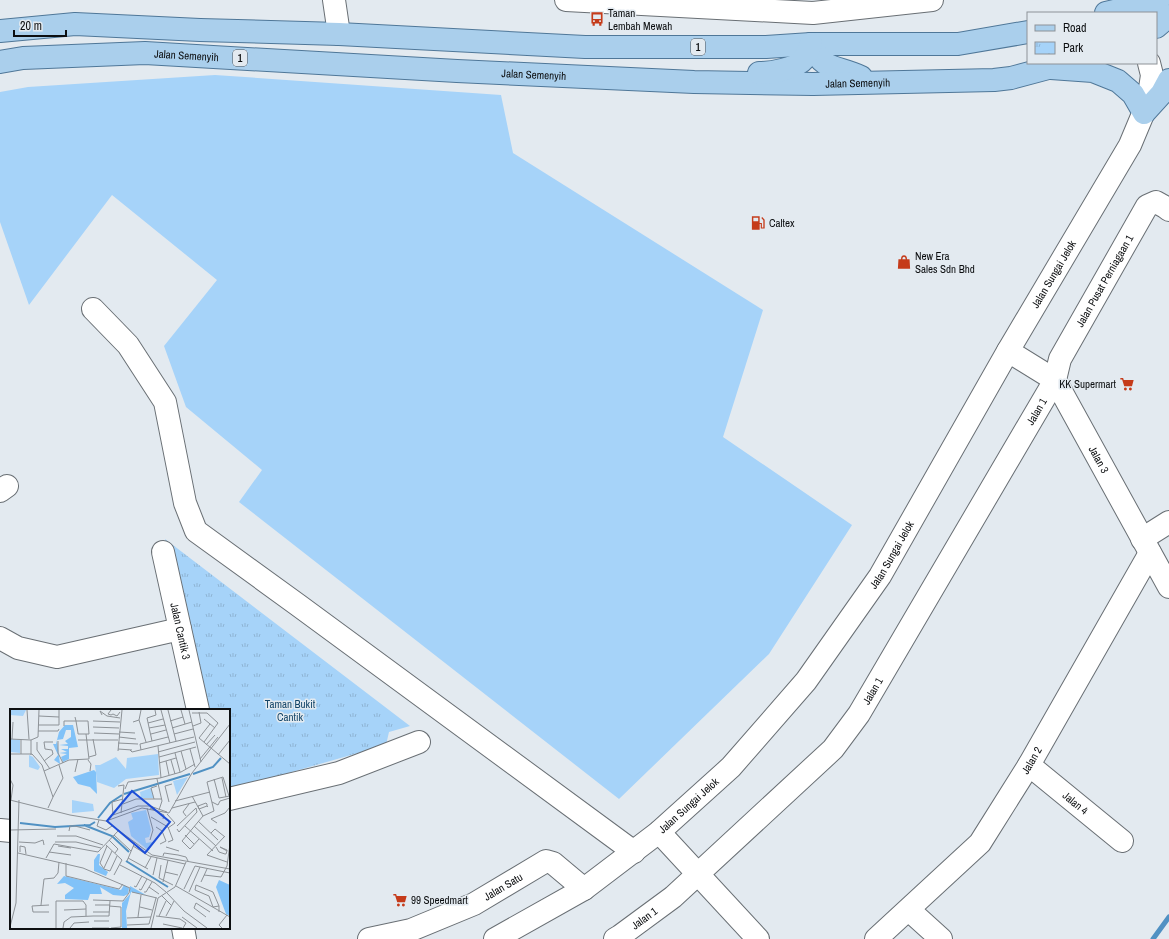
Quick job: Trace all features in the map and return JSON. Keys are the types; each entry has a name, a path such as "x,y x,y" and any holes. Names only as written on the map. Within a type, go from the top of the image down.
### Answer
{"main road":[{"path":"1110,12 1159,0"},
{"path":"1157,26 1169,16"},
{"name":"1","path":"0,32 75,24 200,30 339,34 585,48 766,47 812,44 958,44 1026,34"},
{"path":"1157,38 1169,34"},
{"path":"812,44 818,57 829,66 851,71 871,82"},
{"path":"694,82 706,76 728,73 768,73 791,67 803,60 812,44"},
{"name":"Jalan Semenyih","path":"0,62 23,58 145,53 457,71 694,82 813,84 994,80 1011,78 1058,66 1093,71 1118,81 1133,94 1144,113"},
{"path":"1144,113 1162,93 1169,80"}],"street":[{"path":"334,0 339,34"},
{"path":"566,0 814,7 932,0"},
{"path":"812,44 814,7"},
{"name":"Jalan Sungai Jelok","path":"495,939 584,889 659,832 731,767 806,681 880,576 1008,351 1130,145 1148,102 1152,75 1150,64"},
{"name":"Jalan Pusat Perniagaan 1","path":"1055,380 1060,360 1147,206 1156,202 1165,206 1169,210"},
{"path":"93,308 128,345 165,402 184,503 196,531 634,852"},
{"name":"Jalan 3","path":"1008,351 1055,380 1169,587"},
{"name":"Jalan 1","path":"615,939 673,897 832,749 859,714 1055,380"},
{"path":"1146,546 1169,522"},
{"name":"Jalan 2","path":"876,939 980,843 1030,765 1146,546"},
{"name":"Jalan Cantik 3","path":"163,552 198,709"},
{"path":"0,638 18,648 57,656 180,629"},
{"path":"230,799 339,773 419,742"},
{"name":"Jalan 4","path":"1030,765 1122,840"},
{"path":"0,830 10,831"},
{"path":"659,832 758,939"},
{"name":"Jalan Satu","path":"369,939 411,930 474,904 546,861 554,863 584,889"},
{"path":"909,910 941,939"},
{"path":"183,929 185,939"}],"green space":[{"path":"215,75 501,95 513,153 763,310 723,437 852,525 769,654 619,799 239,502 262,470 186,407 164,346 217,280 112,195 29,305 0,222 0,92 28,87"},
{"name":"Taman Bukit Cantik","path":"165,539 410,726 389,732 386,745 230,790 230,709 205,709"}],"waterway":[{"path":"1153,939 1169,917"}],"place":[{"name":"Taman Lembah Mewah","path":"597,19"},
{"name":"Caltex","path":"758,223"},
{"name":"New Era Sales Sdn Bhd","path":"904,262"},
{"name":"KK Supermart","path":"1127,384"},
{"name":"99 Speedmart","path":"400,900"}]}
